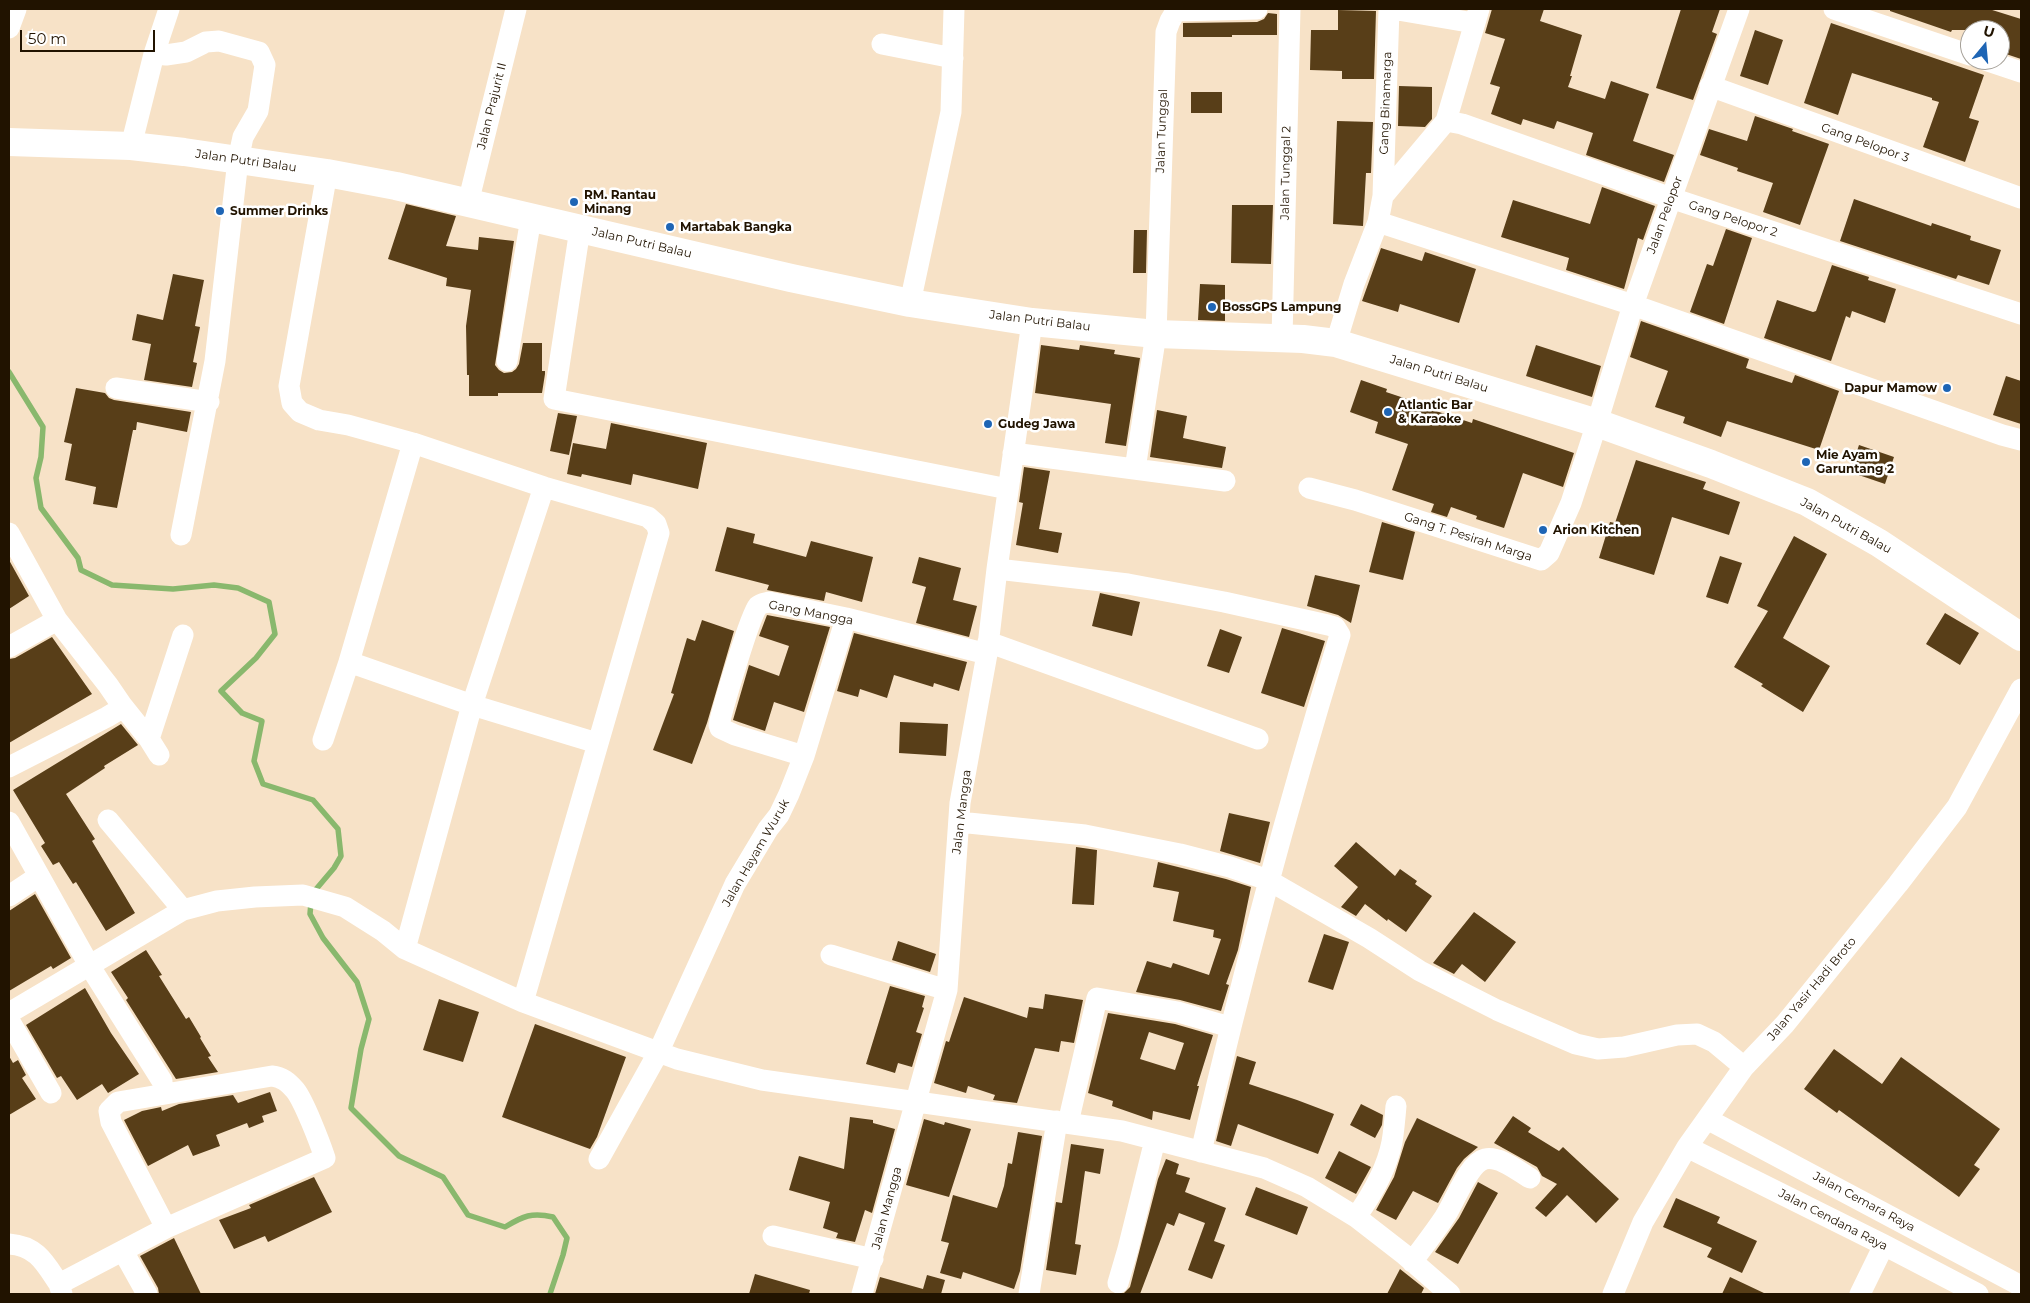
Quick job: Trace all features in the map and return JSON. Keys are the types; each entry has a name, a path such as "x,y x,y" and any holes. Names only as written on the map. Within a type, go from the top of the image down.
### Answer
{"main road":[{"name":"Jalan Putri Balau","path":"9,142 131,146 328,173 396,186 791,278 910,303 1032,322 1156,334 1282,338 1336,343 1597,423 1711,464 1807,502 1879,542 2021,637"}],"street":[{"path":"9,28 16,9"},
{"path":"131,146 154,54 169,9"},
{"name":"Jalan Prajurit II","path":"468,203 516,9"},
{"path":"910,303 951,112 954,9"},
{"name":"Jalan Tunggal","path":"1156,334 1166,32 1170,20 1176,11 1257,9"},
{"name":"Jalan Tunggal 2","path":"1282,338 1290,9"},
{"path":"1383,196 1446,121 1477,16 1390,9"},
{"name":"Gang Binamarga","path":"1336,343 1354,284 1378,222 1383,196 1390,9"},
{"name":"Jalan Pelopor","path":"1597,423 1633,305 1739,9"},
{"path":"1834,9 1960,52"},
{"path":"154,54 166,56 186,52 206,42 219,41 259,52 265,65 258,111 243,137 238,160 209,402 181,535"},
{"path":"882,44 953,58"},
{"name":"Gang Pelopor 3","path":"1710,86 2021,198"},
{"name":"Gang Pelopor 2","path":"1446,121 1462,124 1671,198 2021,314"},
{"path":"328,173 289,386 292,404 300,412 319,420 348,425 413,443 544,487 648,518 656,524 659,533 523,1002"},
{"path":"507,361 531,218"},
{"path":"1378,222 1633,305 2002,435 2021,440"},
{"path":"580,229 554,399 1008,490"},
{"name":"Jalan Mangga","path":"862,1294 947,990 960,803 988,648 996,569 1032,322"},
{"path":"1135,469 1156,334"},
{"path":"116,388 209,402"},
{"name":"Gang T. Pesirah Marga","path":"1309,488 1355,500 1541,560 1549,553 1562,524 1597,423"},
{"path":"323,740 349,662 413,443"},
{"path":"1013,453 1225,482"},
{"path":"405,949 472,705 544,487"},
{"path":"9,533 57,620 154,747 184,635"},
{"path":"996,569 1128,584 1328,625 1338,630 1340,634 1268,880 1230,1027 1201,1152"},
{"name":"Gang Mangga","path":"804,756 735,735 720,728 729,688 758,606 763,603 769,602 988,648 1258,739"},
{"name":"Jalan Hayam Wuruk","path":"599,1159 658,1053 735,884 768,829 779,815 804,756 846,618"},
{"path":"9,647 57,620"},
{"path":"349,662 472,705 597,743"},
{"name":"Jalan Yasir Hadi Broto","path":"1613,1294 1643,1222 1687,1147 1744,1067 1791,1016 1898,884 1957,806 2021,689"},
{"path":"9,767 107,717 117,710 121,704"},
{"path":"108,820 183,910"},
{"path":"9,822 89,965 162,1081"},
{"path":"958,822 1085,835 1180,854 1230,867 1268,880 1369,938 1420,971 1497,1010 1576,1044 1598,1049 1624,1047 1677,1035 1697,1034 1714,1042 1744,1067"},
{"path":"9,896 39,876"},
{"path":"9,1013 183,910 217,901 312,897 345,907 383,931 405,949 523,1002 658,1053 762,1080 1122,1131 1264,1168 1299,1183 1356,1217 1450,1294"},
{"path":"831,954 947,990"},
{"path":"1029,1294 1063,1122 1097,998 1178,1012 1230,1027"},
{"path":"9,1020 51,1093"},
{"path":"9,1244 29,1248 42,1257 61,1289 123,1251 166,1228 325,1158 296,1091 281,1077 272,1076 118,1102 112,1107 109,1111 111,1122 166,1228"},
{"path":"1356,1217 1368,1200 1387,1159 1392,1143 1396,1106"},
{"name":"Jalan Cemara Raya","path":"1707,1119 2021,1286"},
{"path":"1118,1282 1128,1249 1154,1140"},
{"name":"Jalan Cendana Raya","path":"1687,1147 1823,1214 1978,1294"},
{"path":"1412,1262 1445,1217 1468,1174 1479,1161 1487,1159 1498,1160 1530,1178"},
{"path":"1823,1214 1827,1183"},
{"path":"773,1236 873,1259"},
{"path":"1925,1267 1938,1241"},
{"path":"1860,1294 1884,1245"},
{"path":"123,1251 147,1294"}],"building":[{"path":"1492,9 1544,9 1540,21 1582,35 1568,87 1605,99 1611,81 1649,94 1633,141 1674,155 1664,182 1586,155 1593,133 1557,121 1554,129 1523,119 1521,125 1491,114 1500,87 1490,84 1505,39 1485,33"},
{"path":"1681,9 1720,9 1712,32 1717,34 1693,100 1656,88"},
{"path":"1890,9 1989,9 2021,19 2021,59 2010,55 2010,20 1960,20 1960,30 1952,30 1951,32 1890,11"},
{"path":"1338,10 1376,11 1374,79 1342,79 1342,71 1310,70 1311,30 1338,30"},
{"path":"1268,13 1277,14 1277,35 1183,37 1183,23 1257,22 1264,19"},
{"path":"1831,23 1960,67 1960,70 1969,70 1984,75 1969,118 1979,121 1965,162 1923,147 1939,102 1932,100 1932,98 1852,73 1838,115 1804,103"},
{"path":"1755,30 1783,40 1768,85 1740,76"},
{"path":"1399,86 1432,87 1432,119 1425,127 1398,126"},
{"path":"1191,92 1222,92 1222,113 1191,113"},
{"path":"1755,116 1829,144 1800,225 1763,212 1773,183 1737,171 1738,168 1700,155 1709,129 1747,141"},
{"path":"1337,121 1373,122 1371,173 1366,173 1363,226 1333,224"},
{"path":"1602,187 1655,206 1643,240 1638,238 1624,289 1566,270 1569,258 1501,237 1513,200 1590,224"},
{"path":"1854,199 1931,226 1932,223 1971,236 1970,240 2001,250 1989,285 1958,275 1956,279 1840,241"},
{"path":"406,204 456,216 446,246 478,250 479,237 514,241 495,365 504,373 512,372 519,364 523,343 542,343 542,371 545,371 545,374 542,393 498,393 498,396 469,396 466,326 471,290 446,286 447,278 388,259"},
{"path":"1232,205 1273,205 1271,264 1231,263"},
{"path":"1726,229 1752,238 1724,324 1690,312 1707,264 1713,266"},
{"path":"1134,230 1147,230 1146,273 1133,273"},
{"path":"1381,248 1422,261 1425,252 1476,269 1459,323 1400,304 1398,312 1362,301"},
{"path":"1832,265 1869,277 1868,280 1896,289 1885,323 1852,311 1850,318 1846,316 1831,361 1764,338 1777,300 1813,312 1816,311"},
{"path":"173,274 204,280 195,326 200,327 193,362 197,363 192,387 144,380 151,344 132,340 137,314 163,320"},
{"name":"BossGPS Lampung","path":"1200,284 1225,285 1225,321 1198,320"},
{"path":"1641,321 1749,359 1746,368 1792,383 1795,375 1839,391 1819,450 1727,421 1721,437 1683,423 1685,417 1655,407 1668,371 1630,357"},
{"path":"1041,345 1079,350 1080,345 1115,350 1114,354 1140,358 1126,446 1105,443 1111,404 1035,393"},
{"path":"1536,345 1601,366 1592,397 1526,376"},
{"path":"2006,376 2021,381 2021,424 1993,415"},
{"path":"1361,380 1387,389 1386,392 1425,405 1424,407 1472,423 1473,419 1574,453 1563,487 1523,473 1504,528 1476,519 1477,516 1451,507 1447,517 1431,512 1434,504 1392,490 1408,444 1375,433 1378,422 1350,412"},
{"path":"76,388 105,393 114,400 191,412 187,432 137,422 136,430 133,430 117,508 93,504 96,487 65,480 72,444 64,442"},
{"path":"1157,410 1187,416 1183,438 1226,447 1222,468 1150,457"},
{"path":"558,413 577,416 569,455 550,451"},
{"path":"611,423 707,443 698,489 633,474 631,485 582,474 581,477 567,474 573,443 606,449"},
{"path":"1859,445 1894,457 1885,484 1850,472"},
{"path":"1636,460 1706,482 1703,489 1740,502 1729,535 1672,517 1654,575 1599,558 1610,522 1615,523"},
{"path":"1024,467 1050,471 1039,529 1062,533 1058,553 1016,545 1023,503 1019,502"},
{"path":"1382,522 1415,532 1403,580 1369,572"},
{"path":"727,527 755,534 753,543 806,557 811,541 873,557 862,602 826,592 824,601 767,590 769,585 715,571"},
{"path":"1794,536 1827,554 1783,638 1830,666 1803,712 1761,686 1763,684 1734,667 1768,611 1757,606"},
{"path":"1720,556 1742,563 1728,604 1706,597"},
{"path":"919,557 961,568 953,600 977,606 969,637 916,623 926,587 912,583"},
{"path":"9,560 29,596 9,609"},
{"path":"1315,575 1360,585 1351,623 1338,615 1307,606"},
{"path":"1100,593 1140,602 1132,636 1092,626"},
{"path":"1945,613 1979,633 1960,665 1926,644"},
{"path":"767,615 830,627 804,712 774,702 765,731 733,720 749,665 779,676 789,646 759,636"},
{"path":"702,620 734,631 707,723 692,764 653,750 674,694 671,693 687,638 695,641"},
{"path":"1282,628 1325,641 1304,707 1261,693"},
{"path":"1220,629 1242,637 1229,673 1207,666"},
{"path":"854,633 967,662 959,691 934,683 933,687 894,675 887,698 860,689 858,697 837,691"},
{"path":"52,637 92,694 9,743 9,659 15,658"},
{"path":"900,722 948,724 946,756 899,753"},
{"path":"121,724 138,745 104,766 105,768 66,794 95,839 92,841 135,913 106,931 76,882 73,884 59,862 53,865 41,846 45,843 13,790"},
{"path":"1229,813 1270,822 1260,863 1220,851"},
{"path":"1356,842 1395,876 1400,869 1417,881 1415,884 1432,896 1406,932 1388,919 1387,921 1365,904 1356,916 1341,907 1358,887 1334,866"},
{"path":"1076,847 1097,850 1094,905 1072,904"},
{"path":"1158,862 1251,887 1238,950 1226,984 1229,985 1221,1011 1180,1000 1136,992 1147,961 1171,968 1173,963 1209,975 1221,939 1213,937 1214,930 1173,921 1179,892 1153,887"},
{"path":"35,894 71,958 53,969 51,966 9,991 9,911"},
{"path":"1474,912 1516,942 1485,982 1462,964 1454,974 1433,963"},
{"path":"1324,934 1349,942 1333,990 1308,982"},
{"path":"898,941 936,954 930,972 892,960"},
{"path":"146,950 162,975 159,976 186,1019 189,1017 201,1037 211,1056 208,1057 218,1072 176,1079 126,1000 128,998 111,972"},
{"path":"890,986 925,996 922,1007 924,1008 916,1032 922,1034 912,1067 898,1063 895,1073 866,1064"},
{"path":"85,988 111,1033 139,1074 108,1093 102,1084 77,1100 61,1076 57,1078 26,1025"},
{"path":"1045,994 1083,1000 1074,1043 1061,1041 1059,1052 1035,1048 1017,1103 993,1100 995,1095 968,1086 966,1093 934,1083 946,1041 949,1042 964,997 1027,1018 1029,1007 1043,1009"},
{"path":"439,999 479,1012 463,1062 423,1050"},
{"path":"1108,1013 1175,1024 1213,1035 1197,1086 1199,1086 1190,1120 1153,1111 1152,1120 1112,1106 1113,1101 1088,1093","holes":["1149,1032 1184,1043 1175,1070 1140,1059"]},
{"path":"535,1024 626,1057 597,1137 590,1149 502,1117"},
{"path":"1834,1049 1882,1084 1901,1057 2000,1129 1974,1165 1980,1169 1959,1197 1839,1110 1837,1113 1804,1089"},
{"path":"9,1056 13,1063 18,1060 26,1075 22,1078 36,1099 9,1115"},
{"path":"1237,1056 1256,1062 1249,1084 1334,1114 1318,1154 1238,1124 1231,1146 1216,1141"},
{"path":"270,1092 277,1111 262,1116 264,1122 249,1128 247,1123 216,1135 220,1146 193,1156 188,1145 148,1166 124,1120 142,1111 161,1107 162,1111 179,1104 233,1095 238,1103"},
{"path":"1361,1104 1383,1115 1382,1125 1375,1138 1350,1125"},
{"path":"1513,1116 1531,1128 1528,1132 1559,1151 1563,1147 1619,1199 1596,1223 1567,1195 1546,1217 1535,1208 1557,1184 1542,1176 1537,1167 1494,1143"},
{"path":"850,1117 873,1120 873,1123 895,1129 872,1213 865,1210 855,1242 836,1238 838,1233 823,1228 830,1202 789,1190 799,1156 844,1169"},
{"path":"1417,1118 1478,1147 1457,1168 1438,1203 1413,1191 1396,1220 1376,1210 1394,1177 1405,1142"},
{"path":"924,1119 944,1125 945,1122 971,1129 949,1197 906,1185"},
{"path":"1018,1132 1042,1136 1020,1271 1014,1289 963,1272 961,1279 940,1273 949,1243 941,1241 953,1195 997,1208 1004,1186 1008,1163 1012,1164"},
{"path":"1071,1144 1104,1149 1100,1174 1085,1171 1075,1244 1081,1245 1076,1275 1046,1270 1056,1202 1062,1203"},
{"path":"1339,1151 1371,1167 1356,1194 1325,1178"},
{"path":"1166,1159 1179,1164 1176,1174 1190,1178 1185,1192 1226,1208 1214,1241 1225,1245 1212,1279 1188,1270 1205,1223 1179,1213 1174,1226 1167,1223 1140,1294 1123,1294 1130,1287 1158,1179"},
{"path":"314,1177 332,1212 268,1242 265,1236 234,1249 219,1220 251,1208 249,1205"},
{"path":"1478,1182 1498,1193 1458,1264 1435,1252 1459,1218"},
{"path":"1256,1187 1308,1207 1297,1235 1245,1215"},
{"path":"1676,1198 1720,1217 1717,1223 1757,1241 1742,1273 1707,1257 1712,1248 1663,1227"},
{"path":"174,1238 201,1294 159,1294 158,1288 140,1256"},
{"path":"1400,1269 1424,1288 1421,1294 1387,1294"},
{"path":"755,1274 810,1290 809,1294 749,1294"},
{"path":"927,1275 945,1280 941,1294 875,1294 880,1277 923,1289"},
{"path":"1730,1277 1766,1294 1722,1294"}],"waterway":[{"path":"9,372 43,427 41,457 36,478 41,508 78,558 81,570 112,585 173,589 214,585 238,588 269,602 275,634 256,658 221,691 242,713 262,721 254,761 263,784 313,800 338,829 341,856 334,868 312,894"},
{"path":"311,902 310,914 323,938 357,982 369,1019 361,1049 351,1108 399,1156 443,1177 468,1215 505,1227 528,1216 553,1217 567,1238 550,1294"}],"place":[{"name":"RM. Rantau Minang","path":"574,202"},
{"name":"Summer Drinks","path":"220,211"},
{"name":"Martabak Bangka","path":"670,227"},
{"name":"BossGPS Lampung","path":"1212,307"},
{"name":"Dapur Mamow","path":"1947,388"},
{"name":"Atlantic Bar & Karaoke","path":"1388,412"},
{"name":"Gudeg Jawa","path":"988,424"},
{"name":"Mie Ayam Garuntang 2","path":"1806,462"},
{"name":"Arion Kitchen","path":"1543,530"}]}
